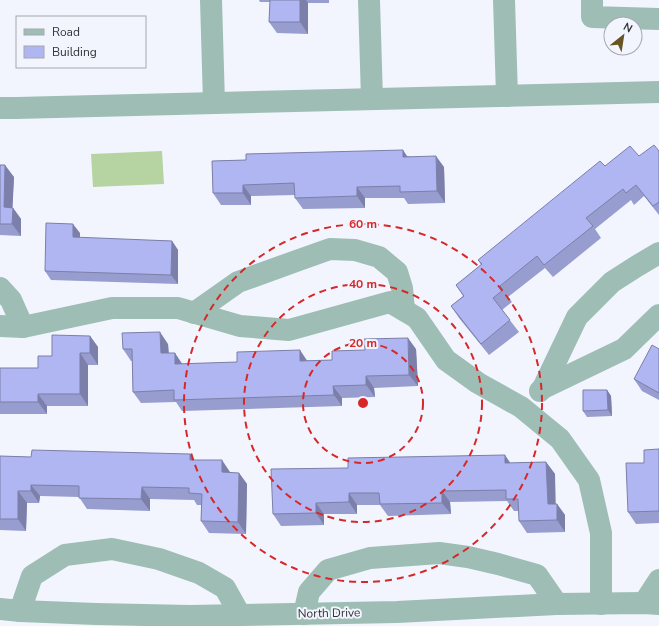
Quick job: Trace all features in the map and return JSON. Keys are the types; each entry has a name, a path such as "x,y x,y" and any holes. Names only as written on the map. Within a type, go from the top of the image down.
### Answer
{"street":[{"path":"211,0 214,103"},
{"path":"369,0 372,99"},
{"path":"504,0 506,96"},
{"path":"592,0 592,17 659,19"},
{"path":"0,108 659,92"},
{"path":"194,313 238,282 330,249 355,250 379,257 396,272 402,288 404,310"},
{"path":"543,388 577,317 612,282 659,253"},
{"path":"0,288 11,300 23,327"},
{"path":"0,326 23,327 112,308 178,308 240,326 289,330 390,302 417,318 446,360 478,383 521,407 560,439 589,480 601,533 601,604"},
{"path":"521,407 543,388 624,349 659,315"},
{"path":"10,610 32,576 65,555 112,549 159,559 199,573 224,588 240,615"},
{"path":"304,614 310,592 328,570 370,558 439,553 498,564 537,575 557,604"},
{"path":"651,604 659,580"},
{"name":"North Drive","path":"10,610 190,616 304,614 397,619 557,604 651,604"}],"green space":[{"path":"162,151 164,184 93,187 91,154"}],"building":[{"path":"270,0 300,0 300,22 269,22"},
{"path":"654,145 659,151 659,202 653,206 636,185 626,193 623,189 586,218 593,226 544,265 537,256 500,286 503,290 493,298 510,320 481,344 451,306 464,296 456,285 482,264 478,260 600,161 605,166 630,146 639,156"},
{"path":"403,150 403,157 436,156 437,191 400,192 400,186 357,187 357,196 295,198 294,183 243,185 243,193 213,193 212,161 246,160 246,154"},
{"path":"0,165 5,165 4,207 13,208 12,224 0,224"},
{"path":"46,223 73,224 73,237 172,241 171,275 45,271"},
{"path":"160,332 161,353 175,353 175,364 237,362 237,352 300,350 300,361 332,360 332,351 365,350 364,339 408,338 409,375 366,376 366,385 333,386 334,395 174,400 174,390 133,392 132,349 123,349 122,333"},
{"path":"52,335 90,336 90,353 80,353 80,394 38,394 38,402 0,402 0,368 38,368 38,356 52,356"},
{"path":"652,345 659,349 659,393 634,379"},
{"path":"583,390 607,390 608,410 583,411"},
{"path":"659,449 659,511 628,512 626,463 644,463 644,450"},
{"path":"32,450 190,454 190,460 222,460 222,472 239,473 238,522 201,521 202,494 189,493 189,488 142,487 141,499 79,498 79,486 31,485 31,491 18,491 18,519 0,519 0,456 31,457"},
{"path":"505,455 505,463 546,462 548,504 557,504 557,520 519,521 518,499 506,499 506,490 442,491 442,503 380,504 379,493 349,493 349,502 316,503 316,513 273,514 271,469 348,468 348,458"}]}
